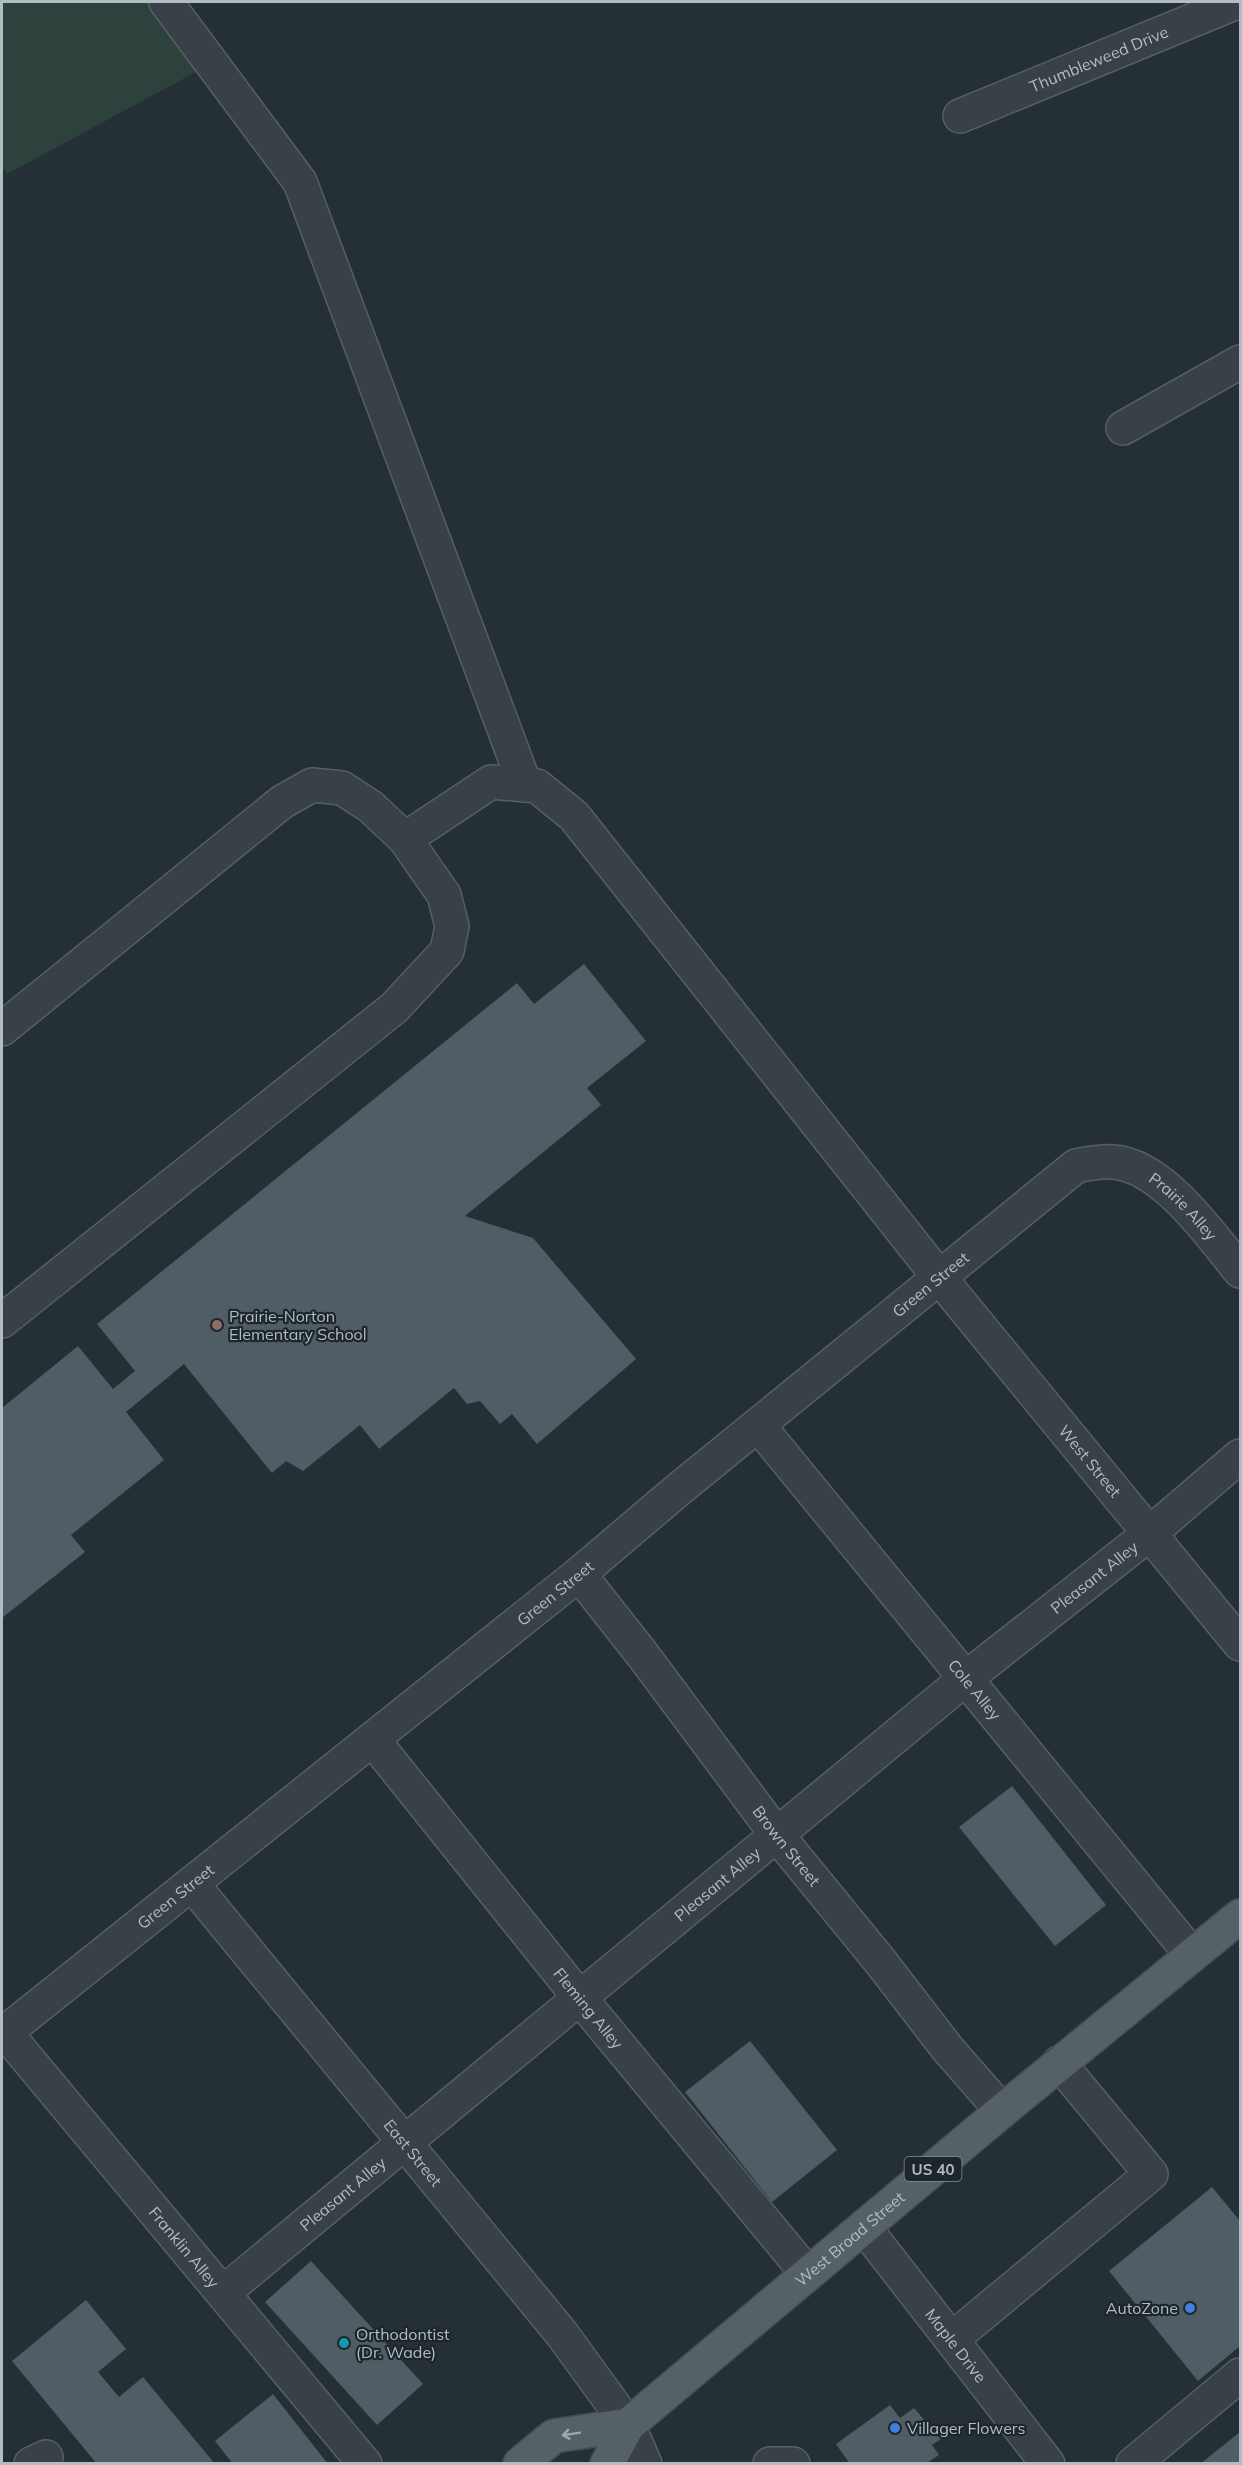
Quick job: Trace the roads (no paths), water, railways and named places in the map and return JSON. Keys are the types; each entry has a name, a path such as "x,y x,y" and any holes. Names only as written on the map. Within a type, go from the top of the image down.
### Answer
{"main road":[{"name":"West Broad Street","path":"607,2463 628,2425 807,2273 1240,1916"},
{"path":"520,2463 554,2436 628,2425"}],"street":[{"path":"166,2 300,182 525,785 490,782 405,839"},
{"name":"Thumbleweed Drive","path":"960,116 1202,8 1237,2"},
{"path":"1123,428 1240,362"},
{"path":"2,1029 282,802 312,785 342,788 371,807 405,839 444,895 452,926 447,951 394,1008 2,1321"},
{"name":"West Street","path":"525,785 537,786 574,816 939,1277 1240,1644"},
{"name":"Green Street","path":"3,2033 579,1574 1076,1166 1112,1161"},
{"name":"Prairie Alley","path":"1112,1161 1128,1165 1157,1180 1190,1209 1240,1271"},
{"name":"Cole Alley","path":"758,1425 1192,1955"},
{"name":"Pleasant Alley","path":"224,2292 965,1679 1149,1534 1240,1456"},
{"name":"Brown Street","path":"579,1574 642,1654 777,1835 880,1961 947,2048 1002,2111"},
{"name":"Fleming Alley","path":"373,1740 579,1997 807,2273"},
{"name":"East Street","path":"192,1884 562,2334 628,2425 645,2463"},
{"name":"Franklin Alley","path":"3,2033 224,2292 365,2463"},
{"path":"952,2339 1150,2174 1059,2064"},
{"name":"Maple Drive","path":"864,2227 1048,2463"},
{"path":"1133,2463 1240,2374"},
{"path":"770,2463 793,2463"}],"place":[{"name":"Prairie-Norton Elementary School","path":"217,1325"},
{"name":"AutoZone","path":"1190,2308"},
{"name":"Orthodontist (Dr. Wade)","path":"344,2343"},
{"name":"Villager Flowers","path":"895,2428"}]}
